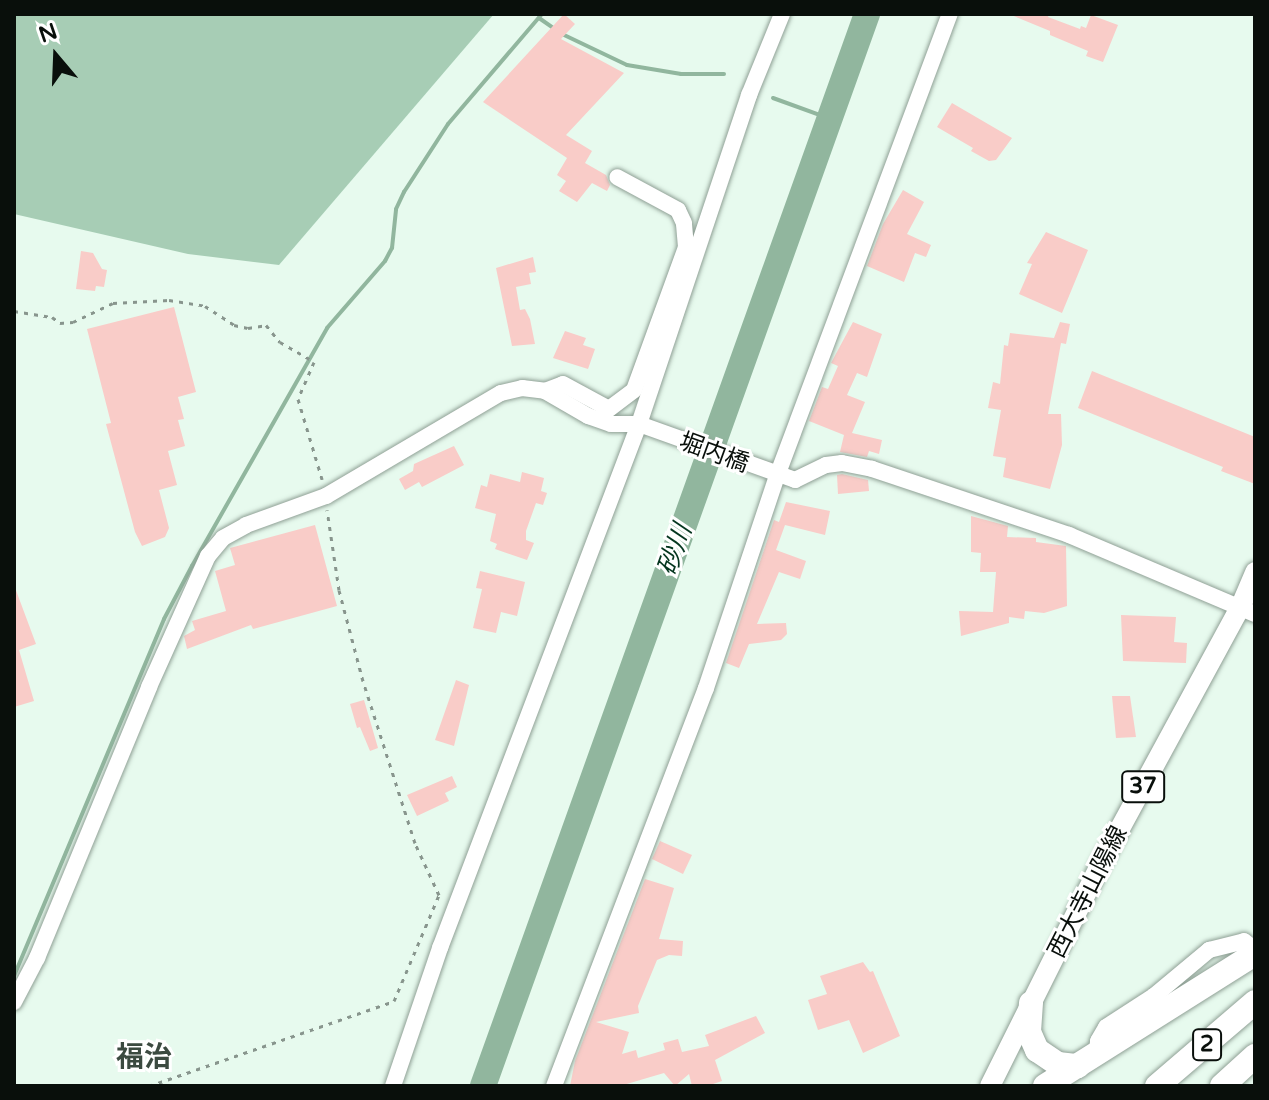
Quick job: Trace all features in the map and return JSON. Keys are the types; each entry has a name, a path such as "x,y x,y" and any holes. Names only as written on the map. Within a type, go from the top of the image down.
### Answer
{"highway":[{"path":"1045,1086 1230,970 1253,947"},
{"name":"2","path":"1157,1086 1255,1002"},
{"path":"1031,1003 1029,1032 1037,1050 1058,1064 1088,1059"},
{"name":"2","path":"1177,1086 1255,1023"},
{"name":"2","path":"1222,1086 1255,1056"}],"main road":[{"name":"西大寺山陽線","path":"990,1086 1098,869 1248,611 1255,572"}],"street":[{"path":"393,1086 440,948 645,426 744,109 782,14"},
{"path":"554,1086 706,688 777,476 950,14"},
{"path":"14,1002 37,958 149,687 208,556 223,538 246,525 326,496 501,393 522,388 545,391 563,384 609,409 634,390 686,247 684,223 678,210 617,177"},
{"name":"堀内橋","path":"545,391 588,416 611,424 645,426 777,476"},
{"path":"777,476 795,480 809,477 826,465 842,463 872,469 1069,535 1248,611"},
{"path":"1088,1059 1106,1027 1154,996 1209,950 1244,941 1253,947"}],"path":[{"path":"14,311 52,317 60,323 73,322 113,303 156,300 196,303 234,325 248,328 266,325 280,342 314,362 298,399 326,496 339,590 363,681 415,843 439,895 394,1001 149,1086"}],"green space":[{"path":"14,14 494,14 279,265 188,254 14,214"}],"building":[{"path":"564,14 575,24 561,39 624,73 566,135 592,151 585,163 606,175 610,185 607,191 592,183 577,202 559,191 566,181 557,175 567,158 483,102"},
{"path":"1009,14 1049,14 1048,17 1080,29 1081,26 1086,28 1091,15 1118,25 1103,62 1086,56 1088,51 1050,35 1050,31"},
{"path":"952,103 1012,138 996,160 989,161 971,151 973,148 937,127"},
{"path":"903,190 924,202 907,234 931,245 926,257 915,253 904,282 867,266 883,224"},
{"path":"1046,232 1088,250 1062,313 1019,294 1032,264 1027,263"},
{"path":"81,251 93,253 102,269 107,270 104,287 96,286 95,291 76,289"},
{"path":"533,257 536,272 529,273 531,284 516,287 520,310 525,309 530,319 535,344 512,346 496,268"},
{"path":"174,307 196,392 178,397 184,419 178,420 185,446 168,451 177,485 159,490 169,528 165,537 142,546 135,532 106,424 111,423 87,329"},
{"path":"853,322 882,334 867,377 857,373 847,395 865,402 852,433 882,440 879,454 869,451 867,457 840,452 844,435 809,421 822,387 828,389 838,366 831,363"},
{"path":"1060,322 1070,324 1066,344 1061,343 1048,414 1061,414 1062,445 1050,489 1003,477 1006,458 993,456 1001,410 988,408 993,382 1000,384 1004,345 1008,346 1010,333 1054,338"},
{"path":"565,331 586,338 583,345 595,349 588,369 553,358"},
{"path":"1092,371 1255,437 1255,484 1221,471 1223,467 1078,408"},
{"path":"454,446 464,465 422,487 419,482 405,490 399,479 413,471 414,464"},
{"path":"522,472 544,478 541,491 547,493 543,505 536,503 526,531 526,540 534,543 527,560 495,549 497,544 490,541 496,514 475,508 481,485 487,487 490,474 520,482"},
{"path":"837,475 868,480 869,491 838,494"},
{"path":"786,502 830,511 825,535 785,525 776,550 806,561 800,579 779,572 757,624 786,623 787,634 781,640 749,644 739,668 726,663 774,520 779,522"},
{"path":"971,516 1008,526 1007,537 1036,538 1036,542 1066,546 1067,606 1044,613 1025,611 1024,619 1009,617 1009,623 961,636 959,611 993,612 996,572 980,572 981,553 971,552"},
{"path":"315,525 337,606 253,629 251,625 187,649 184,636 195,630 192,621 226,611 215,571 235,565 230,548"},
{"path":"480,571 525,582 517,616 501,612 496,633 473,628 482,589 476,588"},
{"path":"14,585 36,644 19,650 34,701 14,707"},
{"path":"1121,615 1176,617 1174,642 1187,643 1186,663 1123,661"},
{"path":"456,680 469,685 454,746 435,740"},
{"path":"1112,696 1130,696 1136,737 1116,738"},
{"path":"364,700 378,748 370,751 360,727 357,728 350,704"},
{"path":"452,776 457,787 445,793 449,801 417,816 407,795"},
{"path":"660,841 692,855 683,874 652,859"},
{"path":"645,879 674,888 659,939 683,941 682,956 669,955 657,960 638,1006 639,1013 596,1022 629,1032 622,1054 636,1050 638,1058 665,1050 663,1043 678,1039 682,1052 709,1046 705,1035 756,1016 765,1033 715,1060 722,1081 707,1086 692,1086 689,1074 675,1086 664,1073 620,1086 570,1086 575,1061"},
{"path":"863,962 870,972 873,971 900,1036 863,1053 849,1020 818,1030 808,1000 827,994 820,976"}],"waterway":[{"path":"14,976 164,619 192,566 327,328 385,261 392,248 396,209 404,192 448,124 542,14"},
{"name":"砂川","path":"483,1086 867,14"},
{"path":"539,18 555,29"},
{"path":"562,34 627,65 681,74 724,74"},
{"path":"773,98 828,118"}],"district":[{"name":"福治","path":"144,1057"}]}
